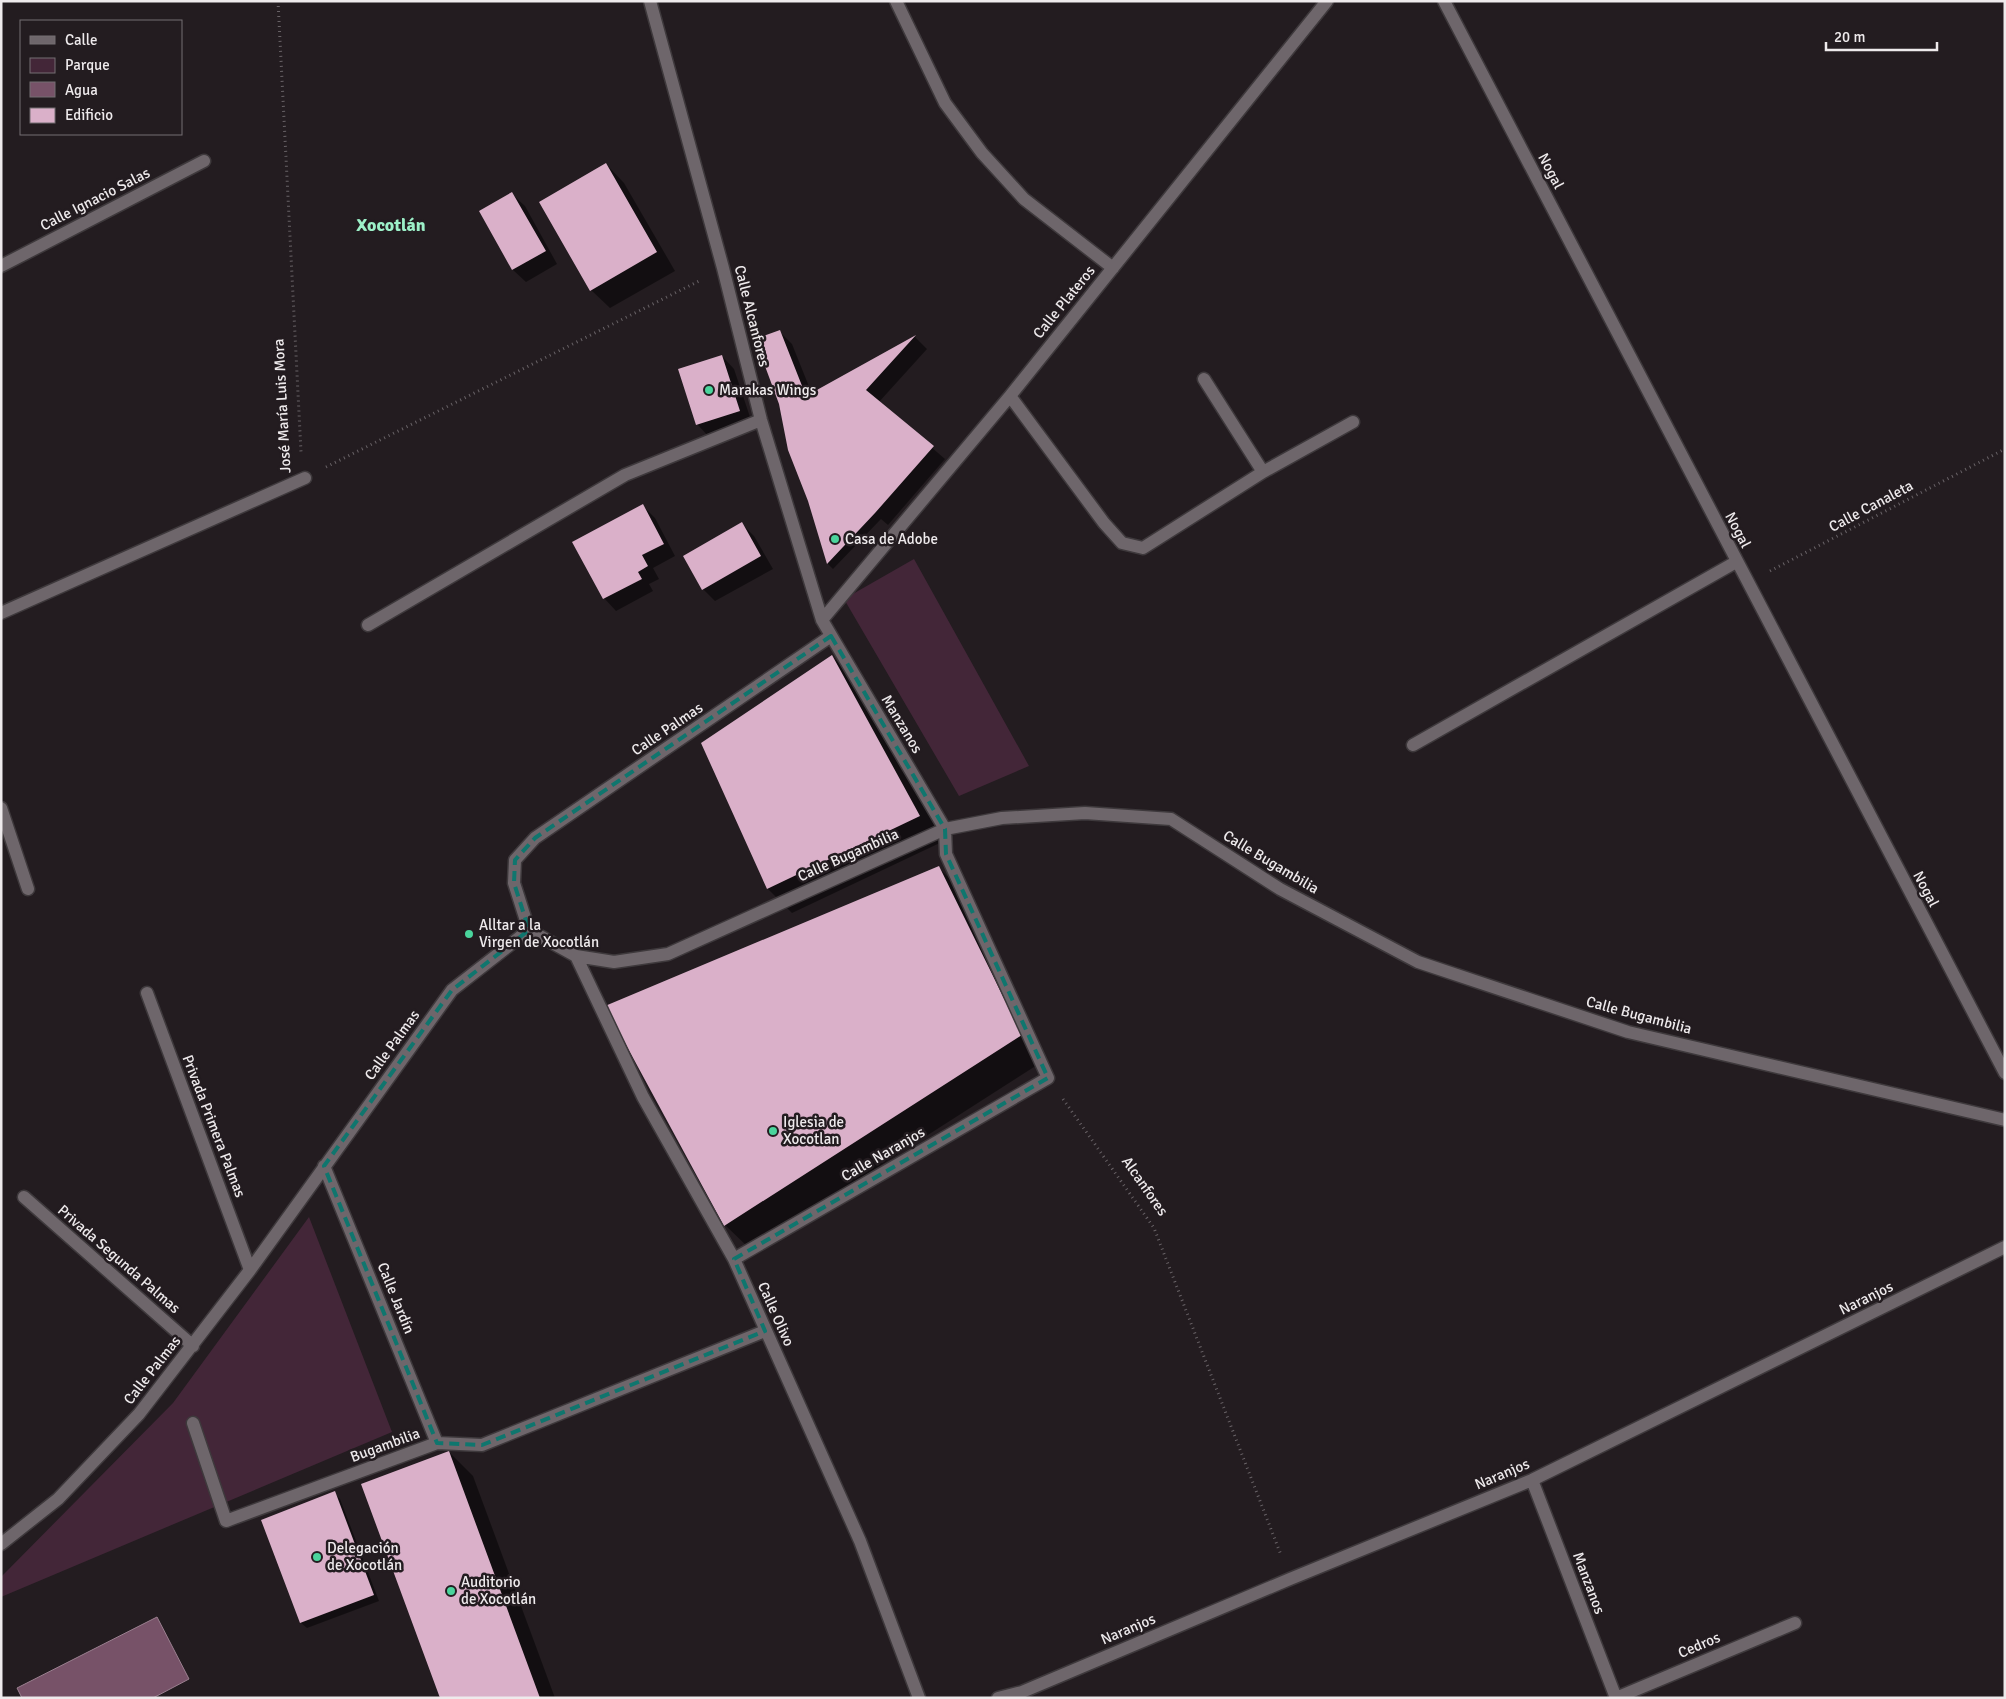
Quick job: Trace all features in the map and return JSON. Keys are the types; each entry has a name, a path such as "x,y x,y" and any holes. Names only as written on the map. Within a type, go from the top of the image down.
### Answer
{"street":[{"name":"Calle Alcanfores","path":"650,1 723,268 761,420 822,620 831,636"},
{"path":"896,1 946,103 982,154 1024,199 1113,268"},
{"name":"Calle Plateros","path":"822,620 1010,396 1327,1"},
{"name":"Nogal","path":"1444,1 2005,1073"},
{"name":"Calle Ignacio Salas","path":"1,266 204,161"},
{"path":"1204,379 1263,472"},
{"path":"1010,396 1104,523 1122,542 1143,548 1263,472 1352,422"},
{"path":"368,625 625,475 761,420"},
{"name":"José María Luis Mora","path":"1,613 305,478"},
{"path":"1413,745 1736,562"},
{"name":"Manzanos","path":"831,636 945,829"},
{"name":"Calle Palmas","path":"1,1544 58,1499 139,1414 250,1270 452,990 529,930 514,883 515,860 535,838 831,636"},
{"path":"1,808 28,889"},
{"name":"Calle Bugambilia","path":"529,930 576,956 614,962 668,954 945,829 1002,818 1085,813 1171,819 1280,889 1418,962 1628,1032 2005,1120"},
{"path":"945,829 946,854 1048,1078"},
{"name":"Calle Olivo","path":"576,956 643,1097 734,1259 860,1541 919,1698"},
{"name":"Privada Primera Palmas","path":"147,994 250,1270"},
{"name":"Calle Naranjos","path":"734,1259 1048,1078"},
{"name":"Calle Jardín","path":"324,1166 437,1443"},
{"name":"Privada Segunda Palmas","path":"24,1197 193,1346"},
{"name":"Naranjos","path":"998,1698 1022,1692 1532,1480 2005,1247"},
{"name":"Bugambilia","path":"193,1423 226,1521 437,1443 482,1445 765,1331"},
{"name":"Manzanos","path":"1532,1480 1616,1698"},
{"name":"Cedros","path":"1616,1698 1795,1622"}],"path":[{"name":"José María Luis Mora","path":"278,1 300,446 305,478"},
{"path":"305,478 723,268"},
{"name":"Calle Canaleta","path":"1747,583 2005,449"},
{"name":"Alcanfores","path":"1048,1078 1154,1228 1290,1579"}],"highlighted area":[{"path":"831,636 945,829 946,854 1048,1078 734,1259 765,1331 482,1445 437,1443 324,1166 452,990 529,930 514,883 515,860 535,838"}],"green space":[{"path":"914,559 1029,766 959,796 844,599"},
{"path":"309,1217 392,1432 1,1597 1,1577 173,1403"}],"water":[{"path":"157,1617 189,1679 153,1698 22,1698 17,1688"}],"building":[{"path":"606,163 657,252 590,291 539,202"},
{"path":"512,192 546,251 512,270 479,211"},
{"path":"780,330 806,396 916,335 866,390 934,446 827,564 808,501 788,450 779,404 755,339"},
{"name":"Marakas Wings","path":"722,355 740,411 696,425 678,369"},
{"path":"643,504 664,544 642,555 648,566 638,572 642,579 603,599 572,542"},
{"path":"742,522 761,556 702,590 683,556"},
{"path":"832,655 920,816 767,889 701,743"},
{"name":"Iglesia de Xocotlan","path":"939,866 1022,1035 724,1226 605,1006"},
{"name":"Auditorio de Xocotlán","path":"449,1451 540,1698 440,1698 361,1484"},
{"name":"Delegación de Xocotlán","path":"335,1491 374,1595 300,1623 261,1520"}],"place":[{"name":"Marakas Wings","path":"709,390"},
{"name":"Casa de Adobe","path":"835,539"},
{"name":"Alltar a la Virgen de Xocotlán","path":"469,934"},
{"name":"Iglesia de Xocotlan","path":"773,1131"},
{"name":"Delegación de Xocotlán","path":"317,1557"},
{"name":"Auditorio de Xocotlán","path":"451,1591"}],"district":[{"name":"Xocotlán","path":"391,225"}]}
